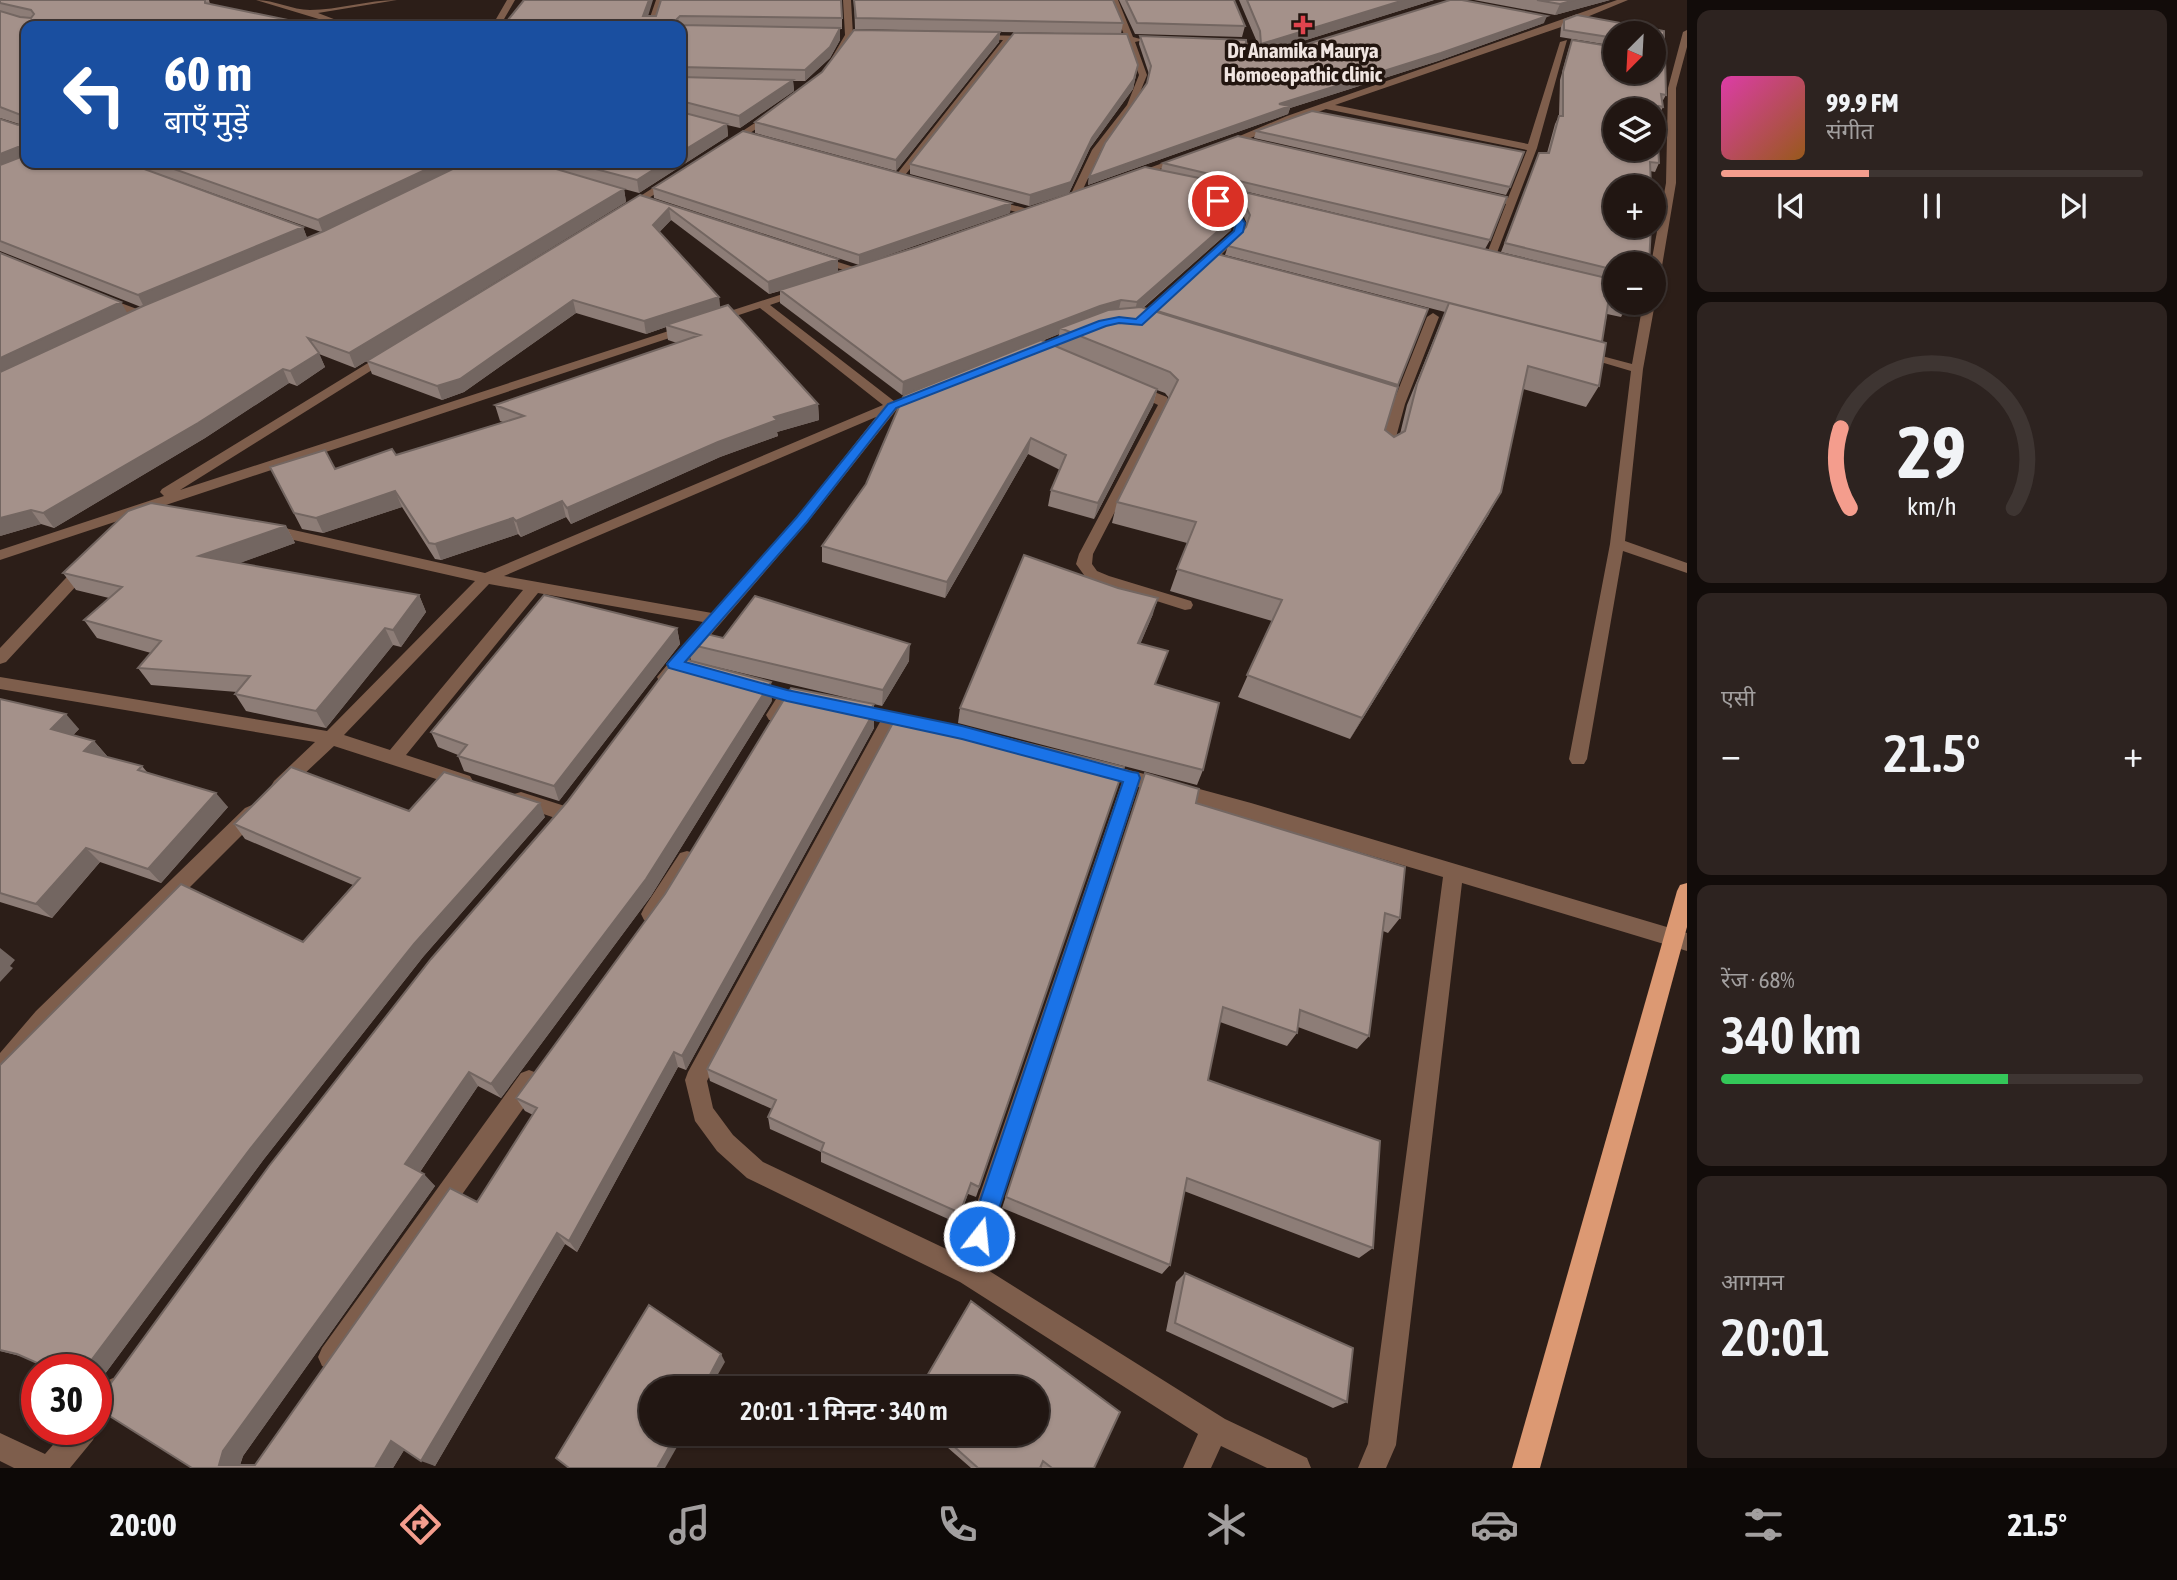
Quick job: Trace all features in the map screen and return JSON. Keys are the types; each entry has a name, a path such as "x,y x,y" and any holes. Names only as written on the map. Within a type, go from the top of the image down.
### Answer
{"main road":[{"path":"1526,1468 1680,939 1687,891"}],"street":[{"path":"260,0 334,21"},
{"path":"309,12 393,0"},
{"path":"499,21 511,0"},
{"path":"653,21 660,0"},
{"path":"825,70 835,61 849,35 847,0"},
{"path":"1096,190 1068,200 1097,150 1131,105 1143,75 1114,0"},
{"path":"1604,0 1620,1"},
{"path":"1119,181 1620,1"},
{"path":"1541,18 1567,22"},
{"path":"1247,32 1251,43 1252,63 1278,55"},
{"path":"1659,252 1671,183 1672,88 1687,32"},
{"path":"836,35 862,36"},
{"path":"1526,36 1577,45"},
{"path":"965,37 1049,38"},
{"path":"899,177 1009,38"},
{"path":"1103,39 1144,40"},
{"path":"1238,43 1251,43"},
{"path":"1491,256 1532,148 1564,43"},
{"path":"1666,60 1679,62"},
{"path":"1324,106 1532,148"},
{"path":"719,149 782,109"},
{"path":"730,131 755,138"},
{"path":"1239,140 1258,144"},
{"path":"619,213 685,171"},
{"path":"886,173 912,180"},
{"path":"1142,173 1165,178"},
{"path":"1139,323 1238,232 1240,223 1211,191 1227,192"},
{"path":"1471,193 1511,202"},
{"path":"627,196 653,204"},
{"path":"978,199 1036,211 1007,221"},
{"path":"1478,253 1504,259"},
{"path":"808,255 859,272"},
{"path":"1212,257 1250,267"},
{"path":"838,279 872,268"},
{"path":"0,555 333,446 488,391 816,286"},
{"path":"84,291 139,319 170,305"},
{"path":"762,304 892,406"},
{"path":"1578,759 1617,544 1637,369 1646,315"},
{"path":"1385,452 1399,404 1433,317"},
{"path":"1009,360 1089,329"},
{"path":"112,538 139,509 404,347"},
{"path":"1037,348 1062,358"},
{"path":"1573,353 1637,369"},
{"path":"1122,383 1159,398 1164,405 1086,554 1084,564 1092,575 1104,580 1185,605"},
{"path":"1361,392 1399,404"},
{"path":"0,1070 44,1018 190,871 331,738 486,578 918,396"},
{"path":"659,686 674,664 802,520 892,406"},
{"path":"139,509 175,515"},
{"path":"253,526 486,578 715,619"},
{"path":"1617,544 1687,568"},
{"path":"0,658 93,558"},
{"path":"394,758 534,587"},
{"path":"674,664 699,671"},
{"path":"737,682 793,697 766,731"},
{"path":"0,683 331,738 492,790 568,808 546,834"},
{"path":"839,707 989,740"},
{"path":"891,717 696,1080 703,1113 724,1143 755,1170 969,1273 1215,1429 1297,1468"},
{"path":"1080,764 1680,939"},
{"path":"969,1273 984,1217 1132,778"},
{"path":"635,936 695,845"},
{"path":"1371,1468 1382,1445 1454,871"},
{"path":"316,1378 540,1066"},
{"path":"112,1392 129,1368"},
{"path":"1197,1468 1215,1429"},
{"path":"52,1468 71,1445"},
{"path":"0,1447 44,1468"}],"building":[{"path":"0,0 205,0 205,3 293,21 21,21 21,115 0,107 0,11 31,18 34,14 31,10 0,3"},
{"path":"524,0 649,0 643,16 656,16 661,0 841,0 842,18 680,16 678,21 507,21"},
{"path":"854,0 1113,0 1123,23 856,18"},
{"path":"1126,0 1234,0 1245,26 1137,23"},
{"path":"1247,0 1404,0 1261,44 1260,31"},
{"path":"1450,0 1547,16 1279,104 1290,106 1089,177 1105,143 1147,83 1151,66 1140,36 1246,40 1247,56 1255,60"},
{"path":"1537,0 1575,0 1560,4"},
{"path":"1577,15 1610,21 1603,21 1603,36 1564,30 1564,20"},
{"path":"686,25 840,28 830,47 805,70 686,67"},
{"path":"854,30 1000,32 896,160 755,122 822,72"},
{"path":"1014,33 1127,34 1138,65 1134,79 1092,138 1071,182 1030,195 910,164"},
{"path":"1572,40 1603,45 1603,84 1666,84 1666,95 1661,94 1662,98 1603,98 1603,161 1659,161 1659,163 1650,162 1651,175 1603,175 1603,238 1650,238 1650,252 1603,252 1603,267 1505,243 1539,153 1549,153 1559,116 1563,116 1563,72"},
{"path":"686,77 793,80 739,116 686,102"},
{"path":"1312,111 1524,152 1510,187 1256,131"},
{"path":"686,113 727,124 686,149"},
{"path":"0,119 21,124 21,147 0,154"},
{"path":"743,131 1011,203 859,255 653,188"},
{"path":"1238,136 1507,197 1490,240 1163,163"},
{"path":"21,157 21,168 142,168 303,227 138,295 0,241 0,165"},
{"path":"1145,167 1199,178 1236,211 1234,217 1137,302 1121,300 1100,306 903,382 780,290 917,247"},
{"path":"171,168 429,168 318,220"},
{"path":"455,168 553,168 624,189 349,353 308,338 319,353 290,371 283,369 198,423 43,513 31,510 0,518 0,372 143,306 324,231"},
{"path":"592,168 656,168 637,180"},
{"path":"1227,188 1603,277 1603,315 1606,315 1602,342 1228,246 1246,227 1250,215 1244,203"},
{"path":"640,195 838,259 768,282 669,208 653,225 719,297 644,321 573,300 460,379 437,386 367,361"},
{"path":"0,253 121,302 0,358"},
{"path":"1217,254 1428,309 1398,385 1154,310"},
{"path":"1449,303 1606,343 1599,386 1528,366 1501,492 1362,718 1247,675 1282,600 1177,569 1196,522 1117,502 1178,380 1170,372 1060,328 1108,310 1141,307 1398,387 1385,430 1394,437 1405,431 1417,384"},
{"path":"728,305 818,404 774,417 777,420 718,442 567,508 562,501 516,521 513,518 435,544 429,543 395,491 316,518 294,513 270,467 325,450 335,469 392,449 396,455 524,416 495,405 700,335 666,325"},
{"path":"1041,340 1157,389 1098,503 1051,490 1066,455 1031,438 947,582 822,546 866,484 904,395"},
{"path":"151,503 286,526 199,556 419,595 393,630 385,628 316,711 235,694 250,676 138,668 161,641 84,620 122,587 63,573 128,511"},
{"path":"1024,555 1118,588 1158,598 1138,643 1168,651 1155,684 1219,703 1203,770 960,708"},
{"path":"544,595 677,628 554,786 458,756 467,745 431,732"},
{"path":"755,596 910,644 883,690 688,644 698,632 723,638"},
{"path":"676,657 771,682 646,879 491,1084 469,1072 405,1164 424,1174 223,1451 219,1465 255,1465 450,1188 477,1202 537,1108 516,1098 665,894 791,688 874,704 871,709 875,710 682,1056 674,1052 569,1241 557,1233 421,1461 391,1441 375,1468 192,1468 112,1417 112,1382 269,1166 431,959 567,802"},
{"path":"0,699 66,714 51,729 94,741 84,751 142,766 138,770 216,793 148,869 86,848 36,904 0,893"},
{"path":"895,719 949,734 953,725 1124,767 979,1187 971,1183 960,1213 821,1151 824,1143 768,1117 776,1100 707,1069"},
{"path":"291,767 409,811 444,772 540,803 414,944 250,1149 96,1354 21,1356 0,1350 0,1065 181,884 303,942 360,878 234,824"},
{"path":"1145,773 1199,789 1196,803 1405,867 1400,918 1385,913 1369,1036 1300,1010 1297,1033 1223,1007 1208,1080 1380,1141 1373,1248 1187,1178 1170,1265 1006,1197"},
{"path":"1185,1273 1353,1348 1347,1402 1175,1323"},
{"path":"971,1301 1120,1412 1094,1468 1052,1468 1043,1461 1040,1468 978,1468 953,1446 1049,1446 1049,1376 927,1376"},
{"path":"649,1305 721,1354 709,1376 639,1376 639,1446 670,1446 657,1468 569,1468 556,1458"}],"place":[{"name":"Dr Anamika Maurya Homoeopathic clinic","path":"1303,25"}],"route":[{"path":"979,1236 1132,778 962,733 787,696 674,664 802,520 892,406 1102,324 1119,320 1138,323 1238,232 1240,223 1236,216 1218,201"}]}
